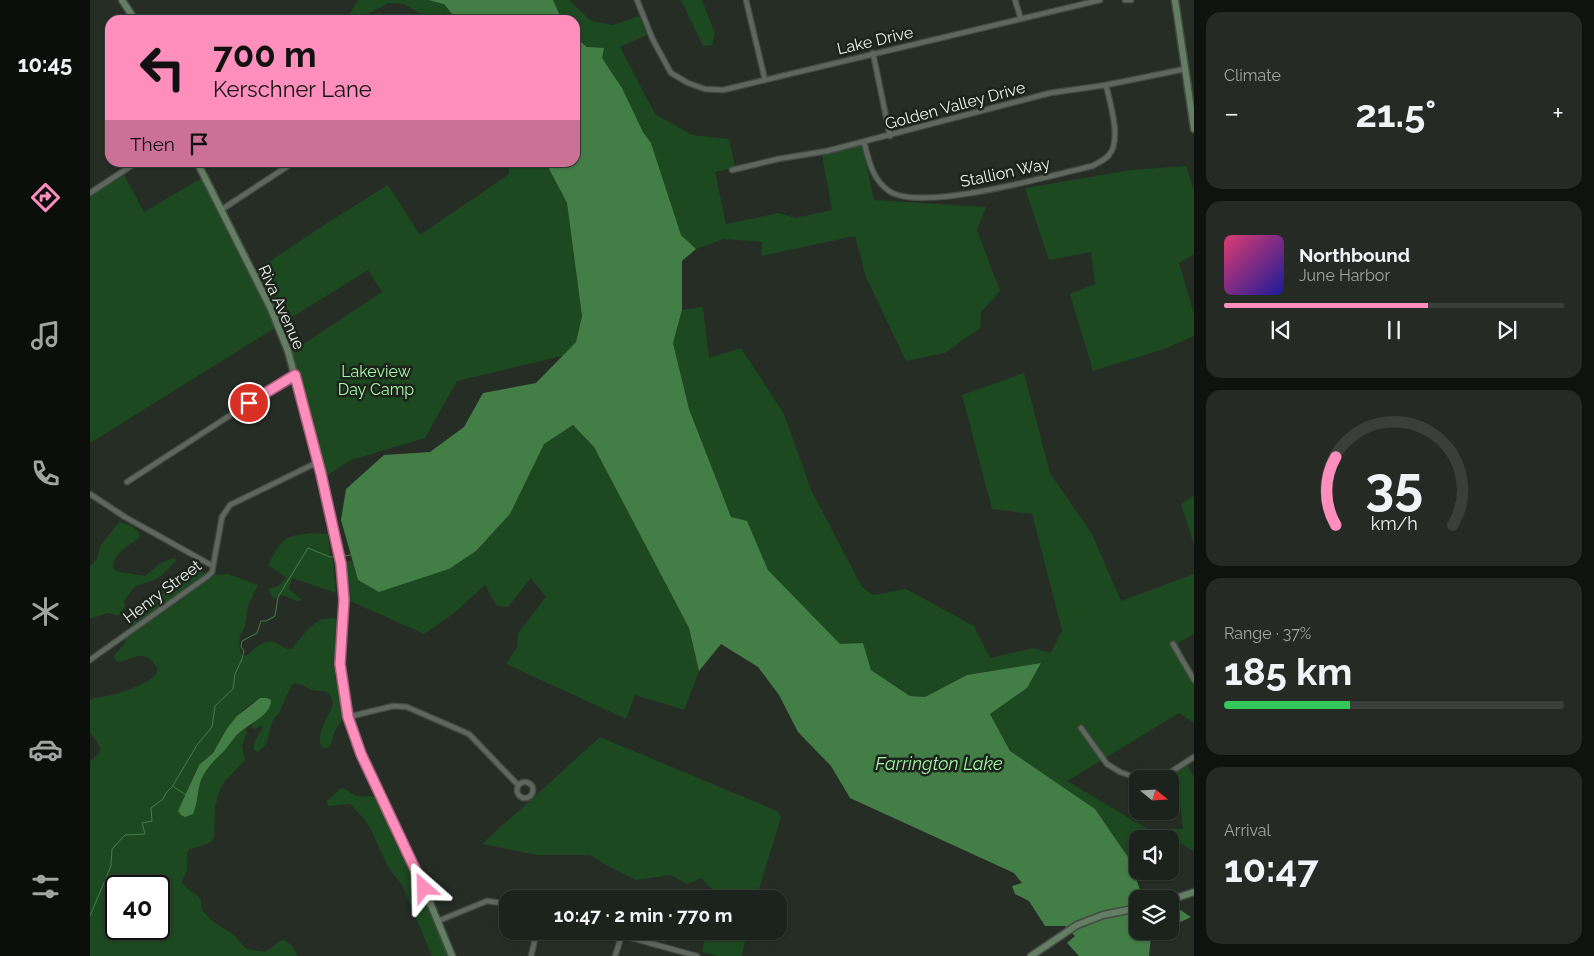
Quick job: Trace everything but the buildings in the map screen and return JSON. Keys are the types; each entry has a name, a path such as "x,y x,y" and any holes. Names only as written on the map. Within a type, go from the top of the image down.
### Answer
{"street":[{"path":"122,0 132,15"},
{"name":"Lake Drive","path":"637,0 653,40 671,74 705,89 723,90 1100,0"},
{"path":"746,0 765,80"},
{"path":"1015,0 1021,19"},
{"path":"1125,0 1131,0"},
{"path":"1176,0 1194,129"},
{"path":"873,54 890,136"},
{"name":"Golden Valley Drive","path":"732,170 890,136 1050,94 1185,69"},
{"name":"Stallion Way","path":"864,142 870,167 877,181 891,192 909,198 924,199 949,196 1004,186 1092,166 1111,154 1116,132 1106,85"},
{"path":"90,193 129,167"},
{"name":"Riva Avenue","path":"200,167 271,309 288,351 318,462 340,556 344,600 340,660 348,717 361,754 404,844 452,956"},
{"path":"221,210 286,167"},
{"path":"127,482 295,375"},
{"name":"Henry Street","path":"90,660 212,572 222,518 230,506 318,462"},
{"path":"90,494 125,517 214,566"},
{"path":"1173,644 1194,680"},
{"path":"348,717 393,706 407,708 468,734 518,785"},
{"path":"1081,728 1107,764 1129,775"},
{"path":"1174,770 1194,757"},
{"path":"1179,897 1194,892"},
{"path":"438,920 487,900 499,902"},
{"path":"1031,956 1077,925 1129,910"},
{"path":"531,956 535,940"},
{"path":"615,956 621,940"},
{"path":"637,940 697,956"}],"green space":[{"path":"358,0 428,0 444,4 453,15 423,15 404,4 389,3 365,15 349,15"},
{"path":"553,0 569,0 591,21 613,25 639,16 647,35 620,47 655,114 692,135 729,139 735,167 715,172 726,224 779,213 795,218 832,210 822,154 862,145 874,200 986,207 977,230 1000,291 981,312 980,328 945,353 906,361 866,277 855,236 761,256 762,242 723,239 696,249 681,235 651,143 616,79 599,56 580,41 580,15 560,15"},
{"path":"681,0 702,0 715,34 712,45 703,46"},
{"path":"1186,166 1194,191 1194,254 1179,263 1194,314 1194,336 1164,349 1093,371 1070,294 1095,284 1091,252 1049,260 1025,188 1131,170"},
{"name":"Lakeview Day Camp","path":"508,167 548,167 567,203 582,316 576,342 562,356 457,381 425,438 351,460 325,477 290,353 382,292 368,270 90,443 90,190 121,169 144,212 202,178 251,274 388,185 420,235 509,174"},
{"path":"703,307 709,358 741,348 784,414 811,490 862,587 873,595 906,589 974,626 990,658 1033,648 1051,653 1062,630 1032,514 992,509 962,395 1024,373 1050,473 1092,534 1121,601 1194,574 1194,634 1178,643 1194,684 1194,723 1179,713 1067,781 1129,818 1129,820 1149,830 1129,830 1129,859 1095,809 1010,751 990,714 1027,688 1041,663 967,675 925,697 911,696 871,670 863,643 840,644 768,570 747,522 731,517 689,409 673,343 682,310"},
{"path":"573,425 594,447 689,628 699,671 684,710 635,695 626,719 506,664 517,647 518,633 546,597 531,578 508,607 497,606 485,585 453,614 424,634 348,600 346,562 352,561 358,580 379,592 449,569 476,551 510,514 544,443"},
{"path":"1194,496 1194,545 1181,504"},
{"path":"119,522 135,529 139,533 139,538 122,550 116,557 113,567 116,571 145,576 159,564 173,558 177,560 161,576 135,586 124,601 125,606 121,614 108,613 90,619 90,566 97,559 101,545"},
{"path":"313,533 328,534 336,593 292,578 289,589 302,600 297,601 282,595 273,599 268,589 278,586 287,578 268,565 277,549 289,537"},
{"path":"198,571 216,575 228,574 258,585 248,606 245,627 240,636 241,654 245,656 264,642 273,642 287,649 292,649 306,631 318,622 331,618 338,620 335,674 343,714 330,746 326,749 321,747 320,736 333,704 330,695 296,683 292,684 279,713 273,720 266,744 258,752 254,750 255,741 263,727 255,729 251,727 265,713 262,698 252,703 238,715 213,752 199,766 179,811 198,796 200,782 207,769 245,728 247,732 242,746 245,760 220,789 215,807 214,838 206,844 190,849 187,853 187,870 182,882 199,897 202,910 211,920 235,936 246,949 265,952 280,941 285,940 292,946 298,956 90,956 90,761 98,753 100,747 90,733 90,700 130,689 144,683 157,672 153,662 145,656 136,656 117,662 114,658 115,654 125,643 128,630 136,619 144,614 158,590 166,585 188,580"},
{"path":"600,737 777,811 781,817 759,890 712,890 702,878 687,884 670,875 636,880 590,855 537,855 482,844"},
{"path":"1187,765 1194,777 1194,852 1179,844 1179,830 1149,830 1183,829 1178,770"},
{"path":"341,788 356,795 373,797 379,802 415,874 449,956 432,956 402,885 388,867 370,828 363,818 350,804 328,806 327,801"},
{"path":"705,940 745,940 742,956 718,956 702,952"}],"water":[{"path":"428,0 553,0 560,15 453,15 444,4"},
{"name":"Farrington Lake","path":"580,41 587,47 604,48 602,58 622,88 643,132 651,143 681,235 696,249 682,261 682,310 673,343 689,409 731,517 747,521 768,570 840,644 863,643 871,670 910,696 925,697 967,675 1041,663 1027,688 990,714 1010,751 1095,809 1129,859 1129,880 1137,880 1140,890 1129,890 1129,940 1151,940 1149,956 1079,956 1067,943 1075,936 1065,926 1045,926 1029,901 1015,894 1012,886 1022,883 1014,873 850,798 831,766 798,732 779,695 758,667 721,644 699,671 689,628 594,447 573,425 544,444 510,514 476,551 449,569 379,592 358,580 341,520 346,489 384,455 430,452 464,427 483,393 536,383 576,342 582,316 567,203 548,167 580,167"},
{"path":"260,698 271,700 268,710 238,734 208,768 201,780 193,814 185,817 181,815 178,811 199,765 213,753 228,727 237,716"},
{"path":"1179,909 1191,917 1179,923"}],"waterway":[{"path":"90,916 111,866 112,849 125,835 145,834 142,823 152,821 151,808 163,799 197,745 212,727 215,706 233,689 235,674 244,651 241,647 242,641 257,633 261,621 266,621 275,616 278,597 308,548 330,557 338,557"},
{"path":"342,556 351,555"},
{"path":"174,787 186,795"}],"route":[{"path":"249,403 295,375 321,474 341,564 344,600 340,664 348,717 361,754 424,888"}]}
